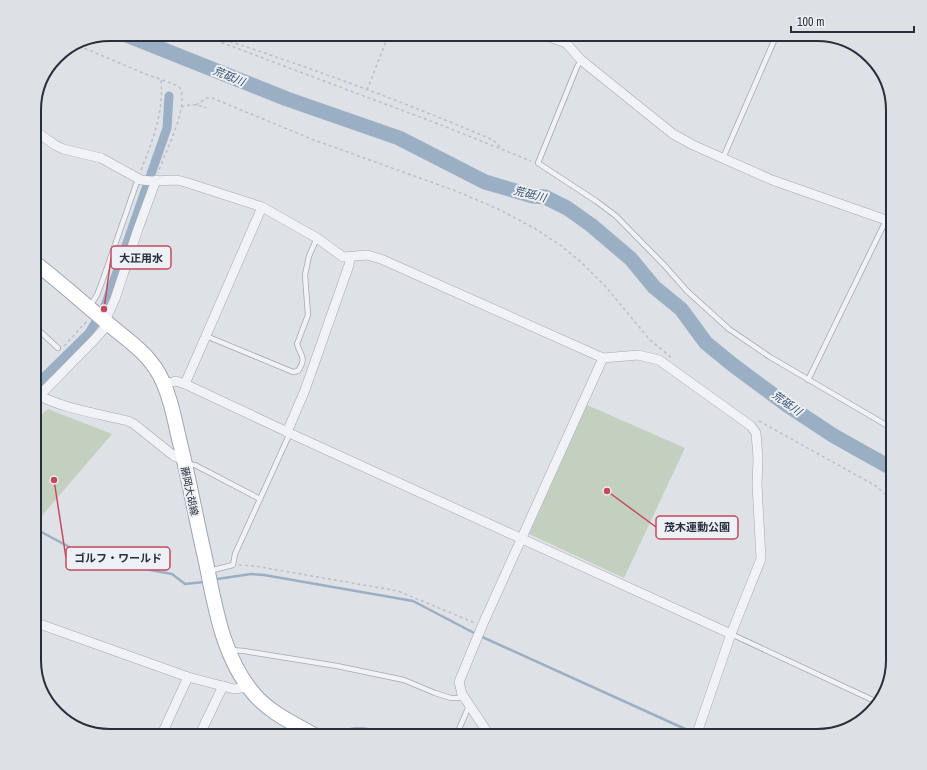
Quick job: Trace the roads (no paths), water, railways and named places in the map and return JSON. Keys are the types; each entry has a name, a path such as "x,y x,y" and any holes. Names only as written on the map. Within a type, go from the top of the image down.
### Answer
{"main road":[{"name":"藤岡大胡線","path":"41,268 148,358 157,370 164,384 170,406 219,620 228,650 248,687 277,713 304,729"}],"street":[{"path":"560,41 566,43 581,60 673,134 693,145 772,180 886,221"},
{"path":"41,135 55,145 67,150 101,158 140,179 154,181 177,180 262,207 317,238 343,257 367,255 381,259 603,358 638,355 659,360 751,426 756,433 758,458 757,484 761,559 730,634 698,729"},
{"path":"41,391 95,339 99,316 116,299 154,181"},
{"path":"185,384 262,207"},
{"path":"289,432 349,265 350,257"},
{"path":"485,729 464,698 459,682 482,626 603,358"},
{"path":"164,384 176,381 185,384 730,634"},
{"path":"41,398 86,412 128,421 184,462"},
{"path":"41,624 188,677 234,689 248,687"},
{"path":"164,729 188,677"},
{"path":"203,729 223,686"}],"lane":[{"path":"722,158 774,41"},
{"path":"581,60 576,67 538,163 616,216 687,290 729,329 770,357 886,425"},
{"path":"99,316 97,295 140,179"},
{"path":"808,380 886,230"},
{"path":"206,336 293,372 298,371 303,355 297,344 308,315 305,275 311,249 317,238"},
{"path":"41,332 58,348"},
{"path":"208,571 234,565 235,554 289,432"},
{"path":"184,462 195,465 260,499"},
{"path":"730,634 873,700"},
{"path":"228,650 244,651 344,668 404,680 435,693 452,698 464,698"},
{"path":"459,729 469,706"}],"waterway":[{"name":"荒砥川","path":"142,41 287,99 399,138 485,182 533,196 545,197 567,208 591,225 631,259 654,287 681,309 706,343 733,365 787,405 834,436 886,465"},
{"path":"41,380 89,333 104,309 167,128 169,96"},
{"path":"41,532 86,556 93,557 106,555 117,557 140,568 172,574 185,584 204,582"},
{"path":"217,579 251,574 264,575 413,601 476,634"},
{"path":"480,636 685,729"}],"place":[{"name":"大正用水","path":"104,309"},
{"name":"ゴルフ・ワールド","path":"54,480"},
{"name":"茂木運動公園","path":"607,491"}]}
